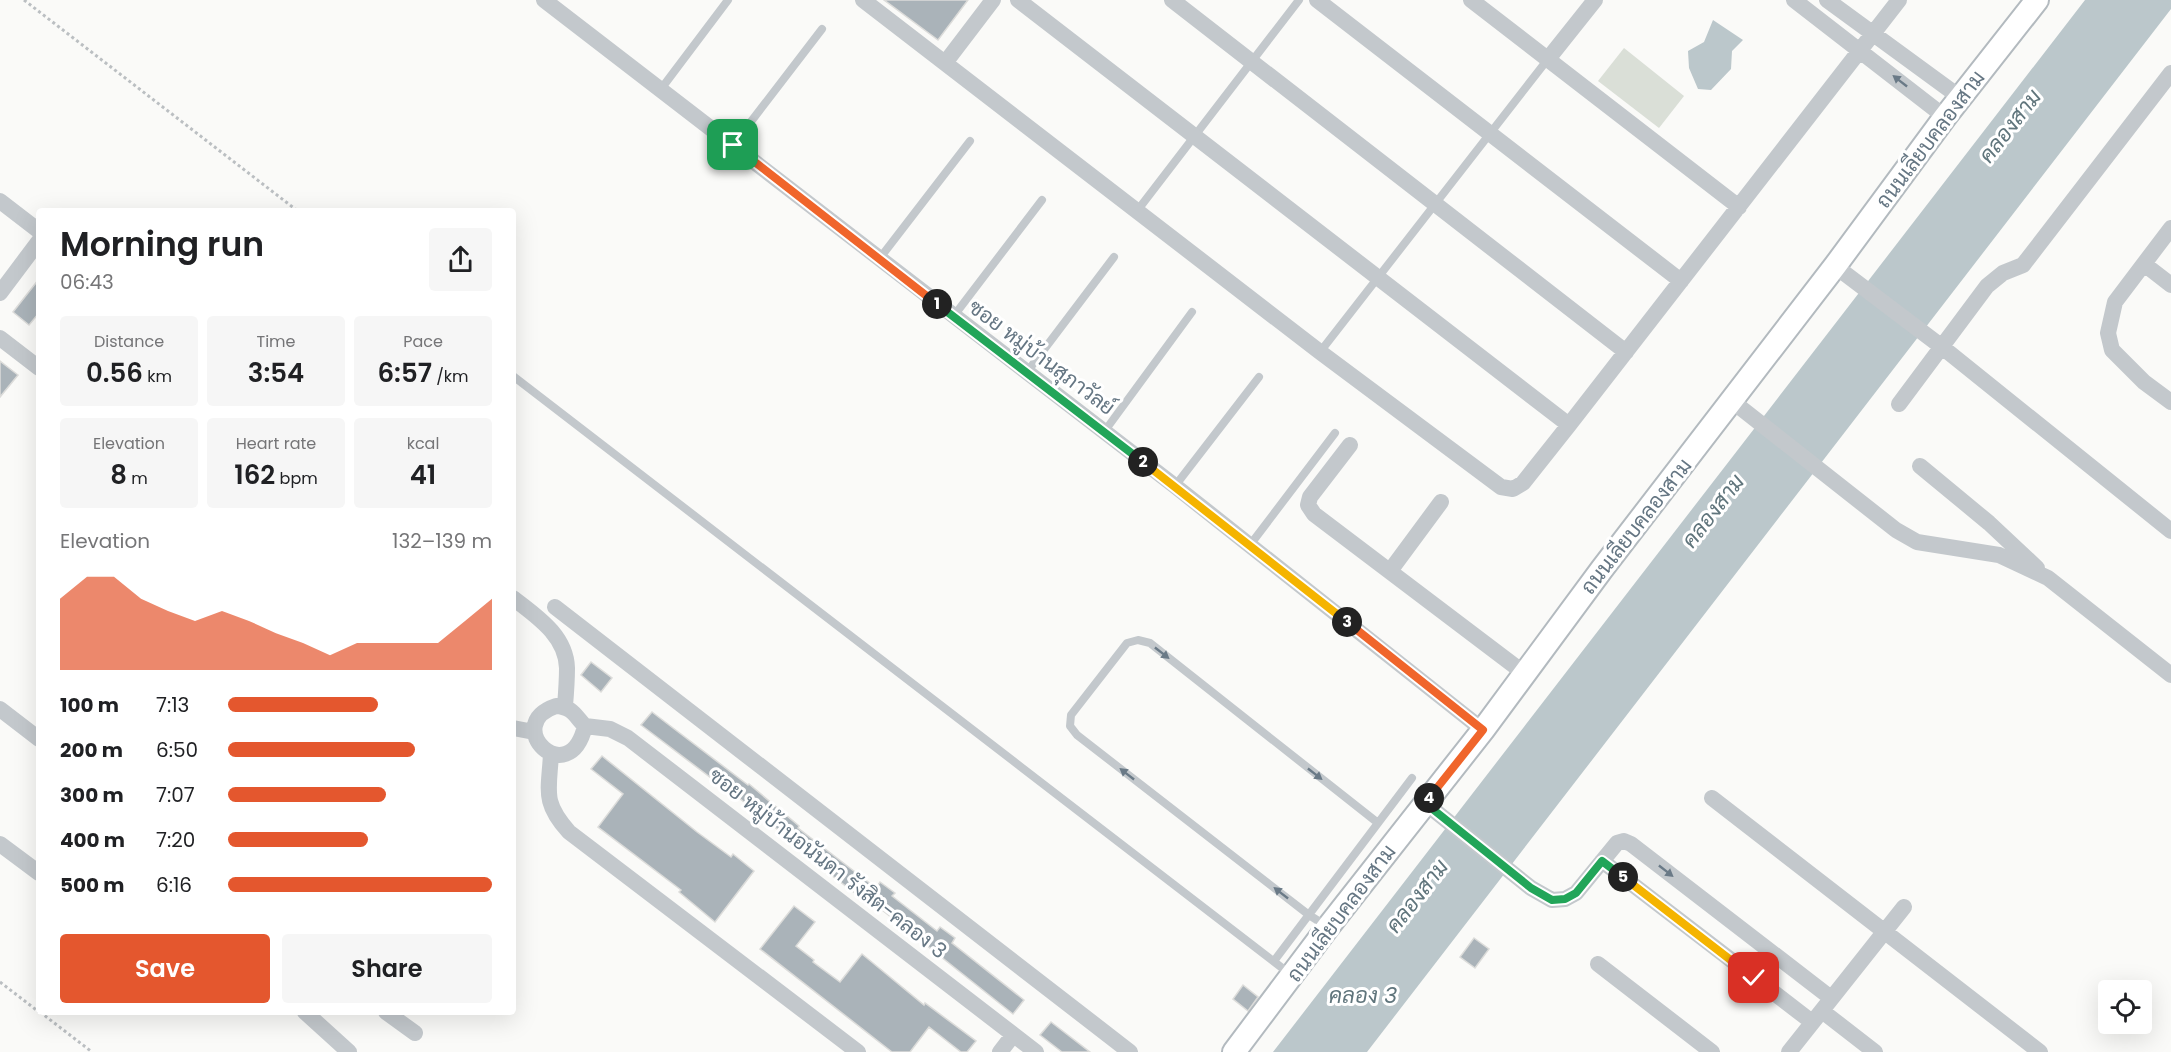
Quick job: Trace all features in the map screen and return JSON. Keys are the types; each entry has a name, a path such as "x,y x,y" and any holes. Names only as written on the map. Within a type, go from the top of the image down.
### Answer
{"main road":[{"name":"ถนนเลียบคลองสาม","path":"1234,1052 1328,927 1483,730 2037,0"}],"street":[{"name":"ซอย หมู่บ้านสุภาวัลย์","path":"544,0 1175,486 1483,730"},
{"path":"863,0 1320,352 1501,487 1513,489 1523,483 1569,425 1899,0"},
{"path":"945,63 993,0"},
{"path":"1018,0 1569,425"},
{"path":"1172,0 1626,352"},
{"path":"1317,0 1681,281"},
{"path":"1472,0 1739,207"},
{"path":"1548,59 1595,0"},
{"path":"1794,0 1946,117"},
{"path":"1827,0 1961,98"},
{"path":"1899,404 1937,343 1987,286 2003,273 2023,265 2171,73"},
{"path":"0,201 36,229"},
{"path":"2171,228 2115,302 2108,333 2112,350 2144,382 2171,402"},
{"path":"0,293 36,245"},
{"path":"2144,264 2171,285"},
{"path":"1835,266 1937,343 2171,531"},
{"path":"0,338 36,366"},
{"path":"1732,400 1896,530 1917,542 1999,555 2048,578"},
{"path":"1350,445 1310,497 1308,505 1314,514 1524,673"},
{"path":"1920,466 1989,523 2048,578 2171,675"},
{"path":"1390,571 1441,502"},
{"path":"516,600 548,625 562,645 567,666 565,706"},
{"path":"555,607 1130,1052"},
{"path":"565,706 573,711 585,726 582,740 571,752 560,755 551,754 538,744 534,732 535,723 546,709 565,706"},
{"path":"0,709 36,737"},
{"name":"ซอย หมู่บ้านอนันดา รังสิต-คลอง 3","path":"585,726 610,729 628,738 1035,1052"},
{"path":"516,729 534,732"},
{"path":"551,754 549,802 556,818 569,831 858,1052"},
{"path":"1712,798 2040,1052"},
{"path":"1425,803 1531,888 1552,900 1565,899 1576,893 1617,843 1624,841 1631,844 1822,1010 1875,1052"},
{"path":"0,844 36,871"},
{"path":"1602,861 1822,1010"},
{"path":"1789,1052 1904,907"},
{"path":"1598,964 1712,1052"},
{"path":"308,1015 350,1052"},
{"path":"390,1015 415,1033"},
{"path":"1000,1052 1013,1035"}],"lane":[{"path":"661,89 728,0"},
{"path":"1137,211 1299,0"},
{"path":"733,145 822,29"},
{"path":"1320,352 1548,59"},
{"path":"880,258 970,141"},
{"path":"953,317 1042,200"},
{"path":"1027,372 1114,257"},
{"path":"1104,432 1192,312"},
{"path":"1175,486 1260,377"},
{"path":"516,378 1292,976"},
{"path":"1250,545 1335,433"},
{"path":"1328,927 1308,915 1077,735 1070,726 1071,715 1127,643 1138,640 1150,643 1378,823"},
{"path":"1274,961 1412,778"}],"path":[{"path":"24,0 294,208"},
{"path":"0,982 36,1009"},
{"path":"44,1015 92,1052"}],"shaded area":[{"path":"1624,48 1684,96 1659,128 1598,81"}],"water":[{"name":"คลอง 3","path":"2085,0 2171,0 2171,9 1367,1052 1273,1052"},
{"path":"1713,20 1743,40 1732,51 1731,69 1711,90 1698,89 1689,68 1688,51 1704,42"}],"building":[{"path":"884,0 968,0 938,40"},
{"path":"36,283 36,317 29,325 13,312"},
{"path":"0,361 18,375 0,397"},
{"path":"591,662 612,678 601,692 581,675"},
{"path":"652,712 749,784 799,826 798,828 876,888 880,882 895,893 892,896 937,931 940,927 955,938 952,943 1024,1000 1013,1014 882,910 880,912 802,853 804,851 728,789 641,725"},
{"path":"602,756 697,832 731,857 733,854 754,871 715,922 679,892 681,890 598,827 623,794 591,769"},
{"path":"794,906 815,922 796,946 814,960 813,962 840,982 862,954 924,1005 925,1003 976,1041 967,1052 961,1052 929,1027 910,1052 892,1052 760,949"},
{"path":"1474,938 1489,949 1475,968 1460,957"},
{"path":"1243,985 1258,997 1248,1011 1233,999"},
{"path":"1051,1022 1090,1052 1062,1052 1040,1035"}],"route":[{"path":"733,145 1212,516 1483,730 1425,803 1531,888 1552,900 1565,899 1576,893 1602,861 1754,978"}],"water label":[{"name":"คลองสาม","path":"2010,126"},
{"name":"คลองสาม","path":"1713,511"},
{"name":"คลองสาม","path":"1417,896"}]}
